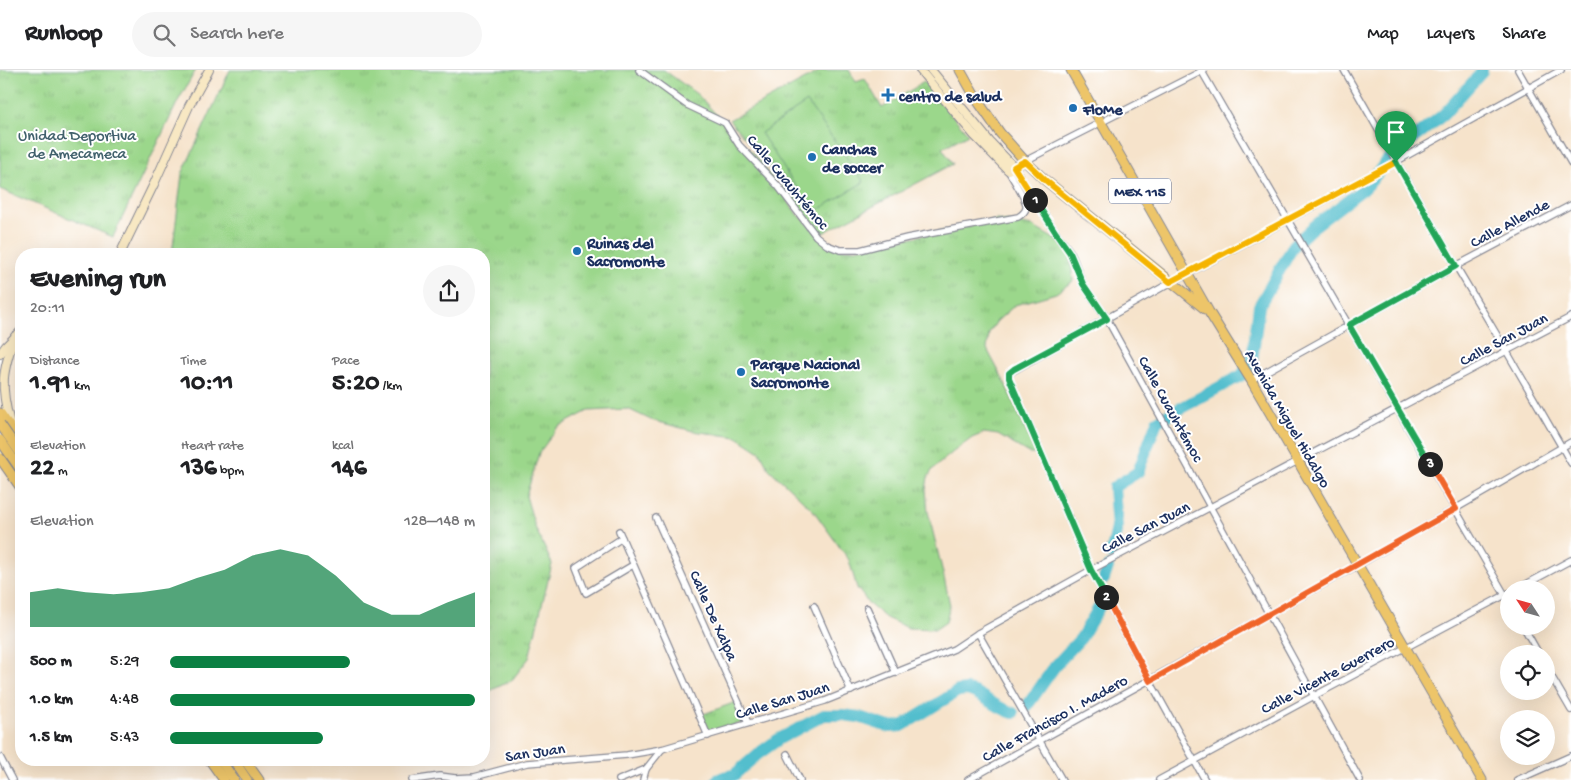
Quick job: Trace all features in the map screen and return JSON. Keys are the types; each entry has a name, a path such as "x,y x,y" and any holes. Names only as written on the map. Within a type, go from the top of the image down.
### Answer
{"main road":[{"path":"123,248 154,184 188,106 209,70"},
{"name":"Calle Cuauhtémoc","path":"920,70 930,73 980,141 1011,169"},
{"name":"MEX 115","path":"960,70 988,117 1025,161 1045,180 1209,312"},
{"name":"Avenida Miguel Hidalgo","path":"1071,70 1187,274 1482,780"},
{"path":"1011,169 1025,161"},
{"path":"0,342 15,335"},
{"path":"0,354 15,337"},
{"path":"0,451 10,423 3,398 5,366 15,341"},
{"path":"0,414 15,442"},
{"path":"0,440 15,461"},
{"path":"0,458 15,479"},
{"path":"214,766 224,780"},
{"path":"225,766 234,780"},
{"path":"238,766 247,780"},
{"path":"249,766 259,780"}],"street":[{"name":"Calle Cuauhtémoc","path":"639,70 687,105 725,123 739,145 778,186 816,236 827,245 840,250 860,250 916,236 1018,217 1025,211 1026,203 1011,169"},
{"path":"1025,161 1202,70 1301,245 1500,582"},
{"path":"1344,70 1571,463"},
{"path":"1518,70 1571,163"},
{"path":"1204,780 1091,570 1009,378 1009,373 1170,282 1372,175 1388,166 1394,159 1561,70"},
{"name":"Calle Cuauhtémoc","path":"1011,169 1070,253 1083,284 1107,319 1164,420 1360,780"},
{"name":"Calle Allende","path":"1249,378 1571,205"},
{"name":"Calle San Juan","path":"662,749 825,701 954,648 978,632 1091,570 1571,317"},
{"name":"Calle Francisco I. Madero","path":"968,780 1358,565 1571,442"},
{"name":"Calle De Xalpa","path":"656,518 748,723"},
{"path":"619,531 708,736"},
{"path":"622,538 576,568 586,593 633,565"},
{"path":"1534,580 1571,560"},
{"name":"Calle Vicente Guerrero","path":"1159,780 1500,598"},
{"path":"814,606 851,690"},
{"path":"867,608 896,672"},
{"path":"978,632 1062,780"},
{"path":"1555,682 1571,710"},
{"path":"643,780 646,770 662,749"},
{"name":"San Juan","path":"412,780 440,776 455,778 474,777 528,763 626,755 662,749"},
{"path":"787,754 800,780"},
{"path":"1517,780 1571,756"},
{"path":"0,758 12,780"},
{"path":"619,780 646,770"}],"green space":[{"name":"Unidad Deportiva de Amecameca","path":"0,70 196,70 178,101 113,237 0,189"},
{"name":"Parque Nacional Sacromonte","path":"230,70 664,70 698,95 760,161 794,210 827,243 841,249 855,249 997,220 1032,226 1056,240 1067,250 1070,255 1073,281 1056,293 1015,305 997,321 989,333 987,349 1005,383 1036,454 1030,454 998,435 984,433 972,438 933,469 928,477 926,490 928,512 950,605 946,622 936,629 908,628 886,618 870,605 857,588 849,560 813,510 769,469 760,452 737,437 693,431 651,420 628,409 588,411 558,427 539,453 526,496 535,527 552,564 529,658 512,680 490,691 490,248 173,248 182,174"},
{"path":"822,70 849,70 856,82 865,79 882,108 924,82 968,134 942,148 953,164 821,234 793,202 763,158 729,120"},
{"name":"Canchas de soccer","path":"807,102 864,182 813,213 761,133"},
{"path":"736,702 745,722 709,732 701,715"}],"waterway":[{"path":"1111,554 1117,528 1114,487 1138,472 1157,421 1242,375 1252,361 1259,306 1294,245 1312,228 1368,185 1390,157 1443,115 1482,70"},
{"path":"1104,579 1108,567"},
{"path":"1027,706 1055,666 1081,638 1101,604"},
{"path":"717,780 734,775 779,739 824,715 859,717 889,727 902,726 958,691 966,690 977,693 1013,713"}],"place":[{"name":"centro de salud","path":"888,95"},
{"name":"FloMe","path":"1073,108"},
{"name":"Canchas de soccer","path":"812,157"},
{"name":"Ruinas del Sacromonte","path":"577,251"},
{"name":"Parque Nacional Sacromonte","path":"741,372"}],"route":[{"path":"1025,161 1045,180 1170,282 1396,162 1456,266 1349,325 1456,509 1150,681 1091,570 1009,378 1009,373 1014,369 1107,319 1083,284 1070,253 1014,167 1025,161"}]}
